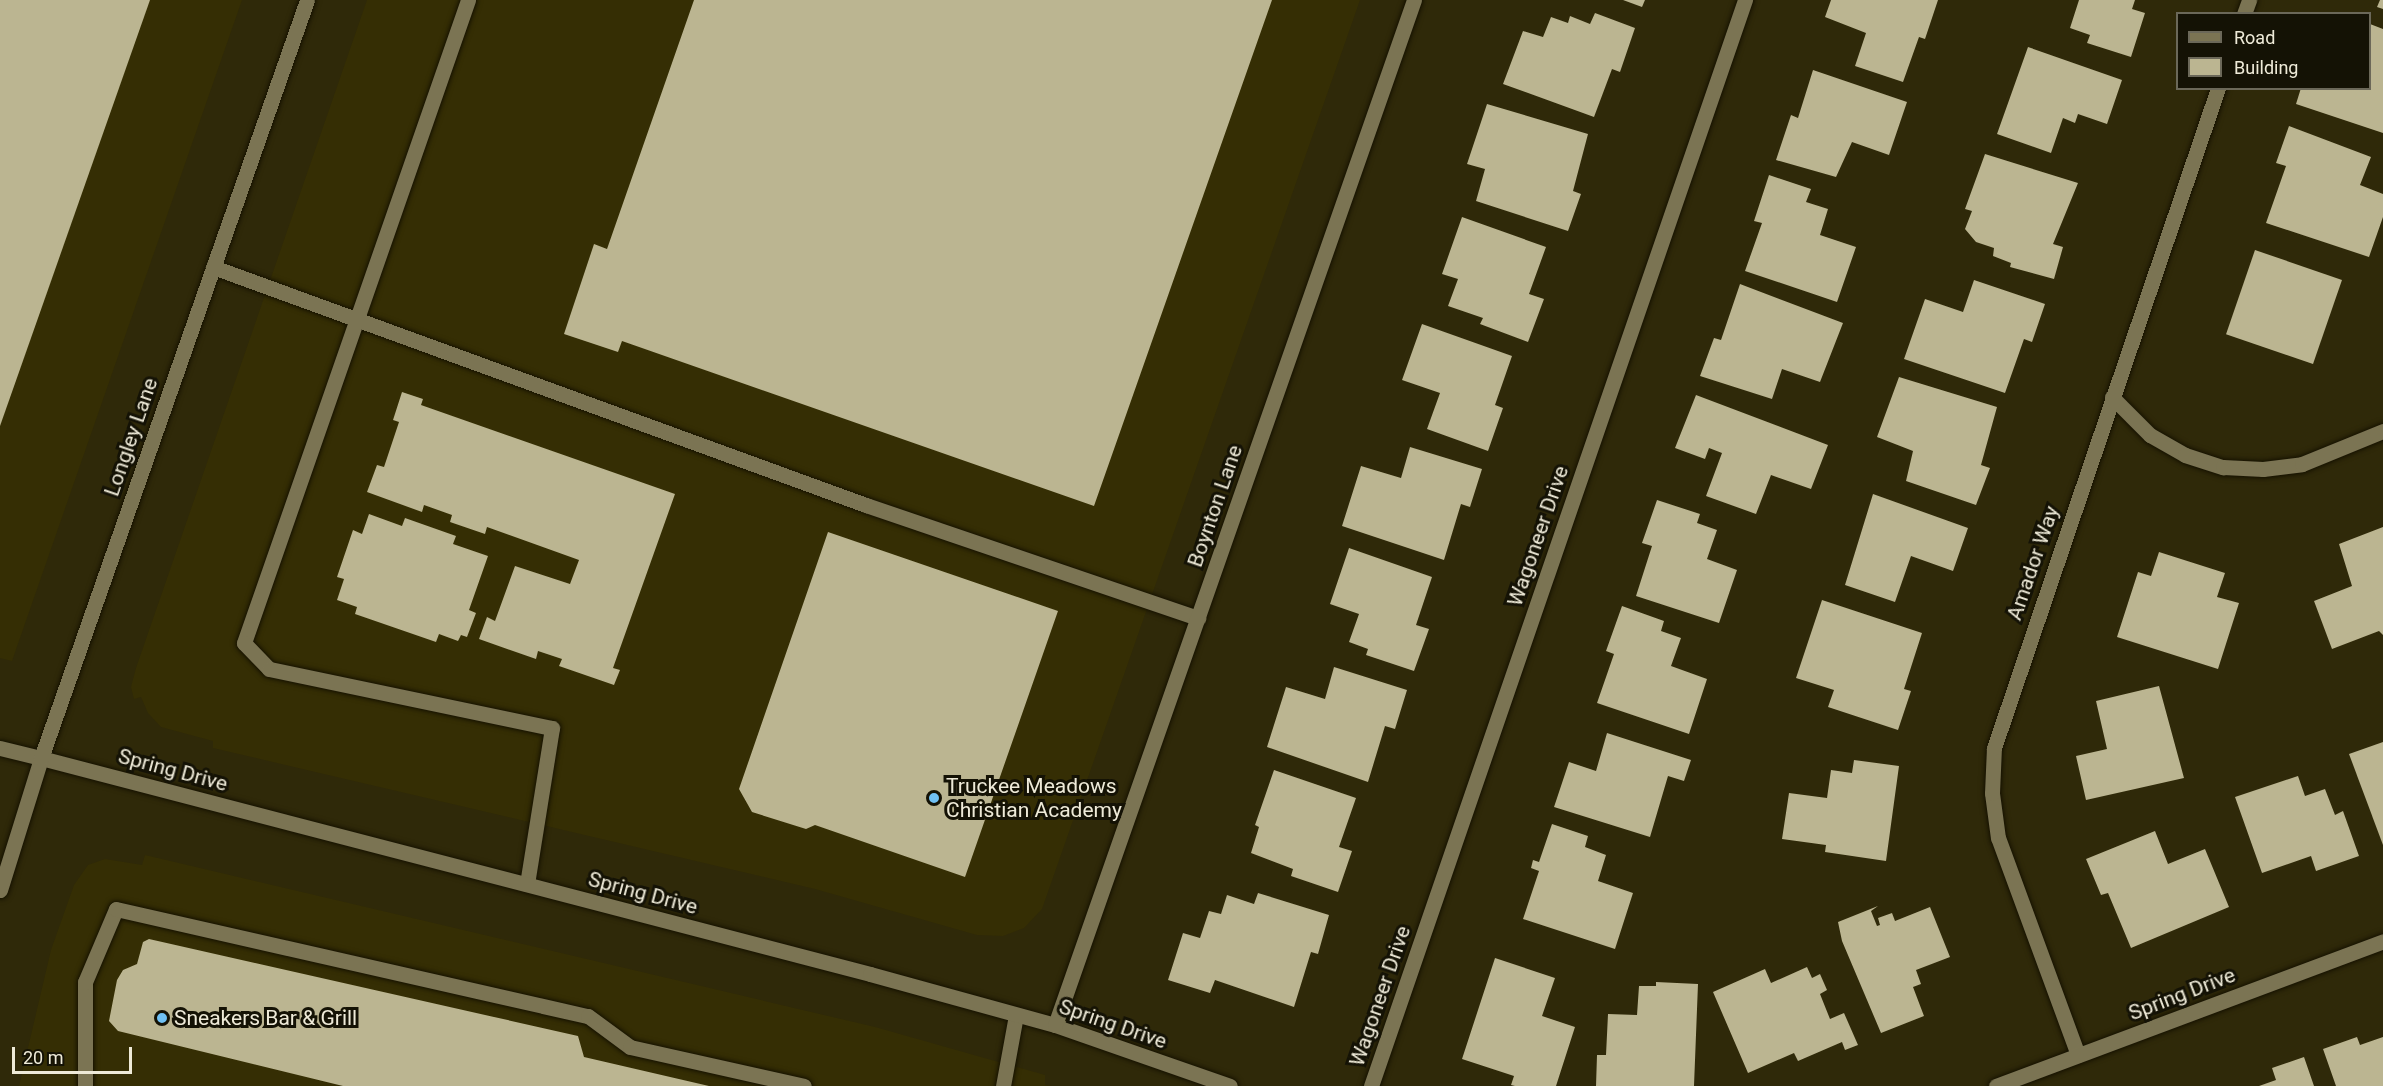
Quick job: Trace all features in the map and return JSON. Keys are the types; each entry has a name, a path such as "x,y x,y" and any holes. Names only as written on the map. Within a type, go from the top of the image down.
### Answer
{"street":[{"name":"Longley Lane","path":"0,890 41,758 307,0"},
{"path":"468,0 244,643 269,669 552,728 527,884"},
{"name":"Boynton Lane","path":"1055,1026 1414,0"},
{"name":"Wagoneer Drive","path":"1371,1086 1745,0"},
{"name":"Amador Way","path":"2078,1055 1998,838 1992,793 1994,748 2004,712 2217,90"},
{"path":"213,267 855,501 1197,618"},
{"path":"2112,398 2150,435 2185,455 2223,467 2263,469 2302,464 2383,431"},
{"name":"Spring Drive","path":"0,748 527,884 1016,1015 1055,1026 1230,1086"},
{"path":"85,1086 85,982 116,909 588,1016 630,1047 804,1086"},
{"name":"Spring Drive","path":"1996,1086 2383,941"},
{"path":"1003,1086 1016,1015"}],"shaded area":[{"path":"0,0 242,0 12,661 0,658"},
{"path":"367,0 1360,0 1042,909 1024,928 1003,936 977,935 815,889 213,748 213,741 161,727 148,713 141,697 134,699 131,687 136,668"},
{"path":"145,855 875,1027 1045,1075 1045,1085 1052,1086 19,1086 51,950 74,885 88,865 105,859 142,865"}],"building":[{"path":"0,0 150,0 0,426"},
{"path":"694,0 1272,0 1094,506 622,341 618,352 564,334 594,244 607,249"},
{"path":"1623,0 1645,0 1642,7"},
{"path":"1831,0 1938,0 1925,39 1919,37 1903,82 1855,66 1866,33 1825,17"},
{"path":"2079,0 2135,0 2132,9 2145,13 2131,57 2087,43 2090,35 2070,28"},
{"path":"2380,0 2383,0 2383,9 2377,7"},
{"path":"1595,13 1635,28 1620,72 1612,69 1594,117 1503,84 1523,31 1543,37 1551,17 1568,23 1570,16 1590,24"},
{"path":"2371,24 2383,29 2383,133 2296,104 2300,90 2371,90"},
{"path":"2028,47 2122,80 2107,124 2078,114 2075,123 2063,118 2051,153 1997,134"},
{"path":"1813,70 1907,102 1889,155 1852,142 1836,177 1776,160 1791,115 1798,118"},
{"path":"1487,104 1588,134 1573,191 1581,194 1568,231 1476,201 1485,169 1467,164"},
{"path":"2289,126 2371,157 2360,185 2383,194 2383,217 2369,257 2266,223 2286,166 2276,163"},
{"path":"1985,154 2078,183 2053,244 2063,247 2054,279 2010,267 2011,263 1993,256 1994,248 1976,242 1965,229 1972,211 1965,209"},
{"path":"1769,175 1811,189 1806,202 1828,209 1820,235 1856,247 1837,302 1745,271 1762,223 1754,221"},
{"path":"1462,217 1546,247 1529,294 1544,299 1528,342 1480,324 1483,318 1448,306 1458,279 1442,274"},
{"path":"2255,250 2342,280 2313,364 2226,334"},
{"path":"1974,280 2045,304 2032,342 2024,339 2005,393 1904,359 1925,299 1963,312"},
{"path":"1740,284 1843,323 1820,382 1782,369 1772,399 1700,376 1714,338 1721,340"},
{"path":"1422,324 1512,356 1495,405 1503,408 1488,451 1427,429 1440,393 1402,380"},
{"path":"1899,377 1997,407 1981,465 1990,468 1976,505 1906,481 1913,451 1877,437"},
{"path":"402,392 423,399 421,405 675,494 613,668 620,670 614,685 559,666 562,659 538,651 536,659 479,639 487,617 495,621 515,566 570,584 579,560 487,527 485,534 450,522 452,515 424,505 422,512 367,492 377,465 384,467 399,422 393,420"},
{"path":"1696,395 1828,445 1811,489 1771,475 1756,514 1706,496 1722,453 1709,448 1705,459 1675,448"},
{"path":"1410,447 1482,469 1470,507 1461,504 1444,560 1342,526 1361,466 1401,478"},
{"path":"1873,494 1968,528 1953,571 1911,556 1895,602 1845,585"},
{"path":"1657,500 1700,514 1697,523 1717,530 1707,559 1737,570 1719,623 1636,596 1652,546 1642,543"},
{"path":"369,514 402,526 405,518 456,536 453,544 488,556 469,610 476,613 467,637 461,635 458,641 439,634 436,642 355,614 357,607 337,600 344,579 337,577 353,530 362,534"},
{"path":"2383,527 2383,635 2379,631 2332,649 2314,601 2352,586 2339,544"},
{"path":"828,532 1058,611 965,877 815,825 806,829 752,812 739,789"},
{"path":"1349,548 1432,577 1416,625 1429,629 1414,671 1366,655 1368,649 1349,642 1359,614 1330,604"},
{"path":"2159,552 2225,573 2217,597 2239,603 2218,669 2117,637 2138,572 2151,576"},
{"path":"1822,600 1922,633 1904,689 1911,691 1898,730 1828,707 1834,690 1796,678"},
{"path":"1622,606 1664,621 1661,631 1681,638 1671,666 1707,679 1689,734 1597,703 1614,654 1606,651"},
{"path":"1334,667 1407,690 1395,729 1385,726 1368,782 1267,747 1286,687 1325,699"},
{"path":"2159,686 2184,778 2086,800 2076,756 2107,749 2096,701"},
{"path":"1607,733 1691,760 1684,781 1668,776 1650,837 1554,807 1569,762 1596,771"},
{"path":"2383,742 2383,845 2349,754"},
{"path":"1854,760 1899,766 1886,861 1825,852 1826,845 1782,839 1789,793 1827,798 1831,770 1852,773"},
{"path":"1274,770 1356,798 1339,847 1352,851 1338,892 1291,876 1293,869 1251,853 1259,827 1255,825"},
{"path":"2298,776 2305,796 2325,789 2335,815 2343,811 2359,856 2316,871 2311,856 2262,873 2235,797"},
{"path":"1552,824 1588,836 1585,847 1606,855 1598,881 1633,893 1615,949 1523,919 1539,871 1531,868 1533,860 1539,862"},
{"path":"2155,831 2168,864 2205,849 2229,907 2131,948 2108,893 2101,895 2086,859"},
{"path":"1258,893 1329,915 1318,954 1311,952 1294,1007 1215,980 1210,993 1168,980 1183,933 1200,938 1209,911 1221,914 1227,895 1254,904"},
{"path":"1878,906 1871,911 1877,926 1880,925 1878,918 1892,913 1895,921 1930,907 1950,957 1916,970 1921,984 1913,987 1924,1016 1881,1033 1842,941 1838,922"},
{"path":"149,939 578,1036 584,1057 709,1086 343,1086 118,1031 109,1021 117,980 123,970 137,964 143,942"},
{"path":"1495,958 1555,978 1542,1016 1575,1027 1556,1086 1511,1085 1514,1076 1462,1059"},
{"path":"1807,967 1812,978 1820,974 1827,990 1820,994 1830,1019 1844,1013 1858,1045 1845,1050 1842,1042 1798,1061 1794,1053 1748,1073 1713,992 1765,969 1771,983"},
{"path":"1656,982 1698,984 1694,1086 1596,1086 1597,1055 1606,1055 1608,1014 1637,1015 1639,986 1656,986"},
{"path":"2357,1037 2360,1045 2383,1037 2383,1086 2336,1086 2323,1049"},
{"path":"2304,1057 2314,1086 2259,1086 2276,1080 2272,1068"}],"place":[{"name":"Truckee Meadows Christian Academy","path":"934,798"},
{"name":"Sneakers Bar & Grill","path":"162,1018"}]}
